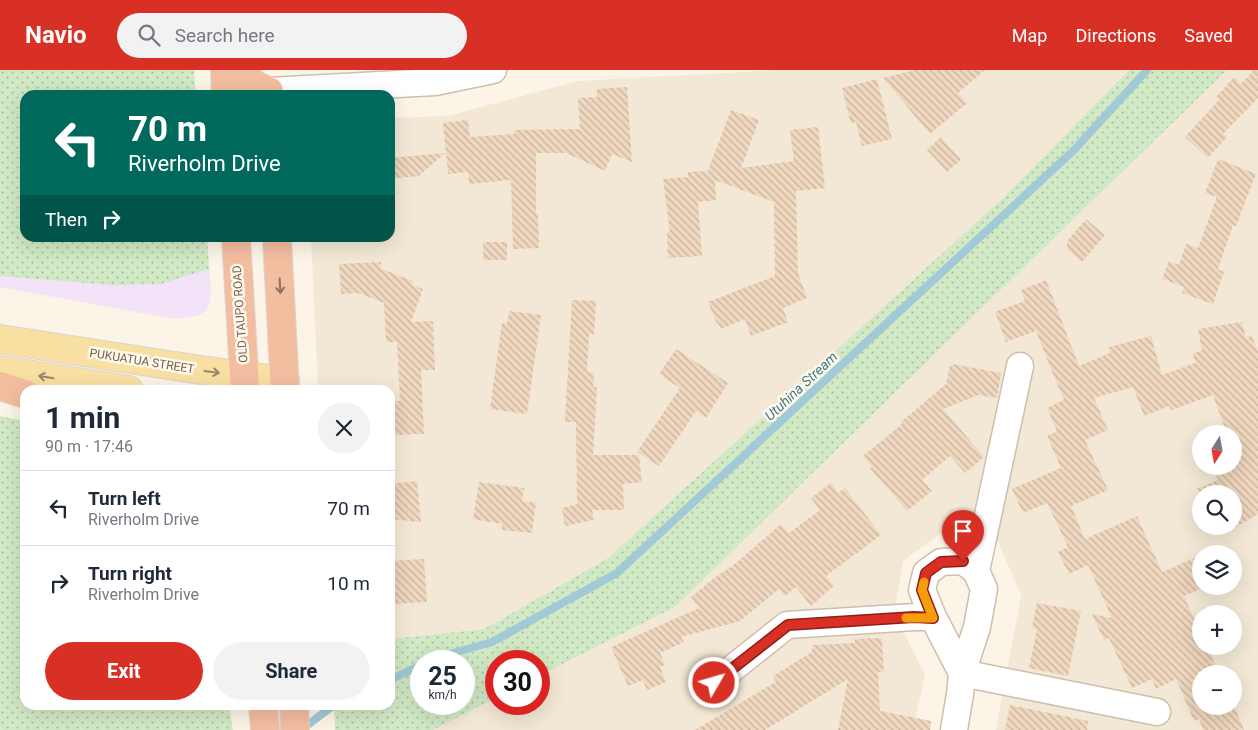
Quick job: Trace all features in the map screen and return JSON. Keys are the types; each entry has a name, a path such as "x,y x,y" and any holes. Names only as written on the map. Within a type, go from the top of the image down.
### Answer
{"highway":[{"path":"225,70 226,90"},
{"path":"245,70 251,83 259,87 269,85"},
{"name":"OLD TAUPO ROAD","path":"236,242 244,383"},
{"path":"277,242 285,385"},
{"path":"0,386 20,392"}],"main road":[{"name":"PUKUATUA STREET","path":"0,339 244,383 271,385"},
{"path":"0,370 97,385"}],"street":[{"path":"269,85 435,82 493,70"},
{"path":"976,570 1020,366"},
{"path":"954,730 962,673 977,627 984,589 976,570 963,561 941,562 926,573 922,590 933,618 962,673"},
{"path":"714,683 788,625 914,617 933,618"},
{"path":"962,673 1157,712"}],"shaded area":[{"path":"0,70 194,70 196,90 20,90 20,242 207,242 211,291 207,310 199,315 185,318 169,318 0,287"},
{"path":"777,70 1129,70 1004,197 607,559 484,629 395,638 395,385 318,385 311,242 395,242 395,118 448,116 578,81"},
{"path":"1227,70 1258,70 1258,730 996,730 1021,596 999,543 947,529 903,561 894,613 925,675 913,730 433,730 463,715 475,715 475,709 485,704 485,715 550,715 550,670 675,607"}],"green space":[{"path":"0,70 194,70 196,90 20,90 20,242 207,242 209,269 161,284 113,285 0,276"},
{"path":"1129,70 1227,70 675,607 550,670 550,650 485,650 485,704 475,709 475,650 410,650 410,715 463,715 433,730 335,730 334,710 395,710 395,638 484,629 607,559 1004,197"},
{"path":"0,416 20,420 20,710 230,710 233,730 0,730"}],"building":[{"path":"915,70 985,70 958,93 967,103 930,134 883,78"},
{"path":"1254,70 1258,70 1258,98 1223,134 1227,137 1208,158 1185,137 1219,100 1216,97 1234,77 1241,84"},
{"path":"877,79 892,139 862,146 856,122 851,124 842,88"},
{"path":"627,87 632,162 612,154 605,171 566,153 536,153 536,213 538,213 539,248 513,249 511,180 469,184 468,172 448,174 443,123 468,120 470,137 514,134 514,130 580,129 578,98 597,97 597,89"},
{"path":"731,110 759,120 741,168 794,161 790,130 818,127 825,188 796,191 798,273 807,298 783,308 788,322 751,336 745,319 721,329 708,302 775,276 774,202 715,180 716,200 698,202 702,256 668,258 667,233 670,232 663,179 688,177 688,172 708,171"},
{"path":"941,137 961,160 947,172 927,150"},
{"path":"445,153 419,176 395,178 395,158"},
{"path":"1218,159 1256,174 1236,226 1233,225 1218,269 1224,272 1213,304 1182,293 1184,287 1162,279 1169,261 1179,265 1186,244 1198,248 1217,197 1205,193"},
{"path":"1086,219 1105,235 1082,262 1067,249 1067,241"},
{"path":"483,242 507,242 507,260 483,260"},
{"path":"381,262 381,269 413,281 412,285 423,289 411,322 433,321 435,370 421,370 424,434 395,435 395,401 400,401 397,342 386,342 384,303 358,293 341,294 339,264"},
{"path":"1046,280 1079,366 1110,353 1109,347 1151,336 1162,375 1195,363 1193,353 1202,351 1198,329 1242,322 1246,338 1252,336 1258,352 1258,514 1242,523 1242,485 1206,485 1218,480 1216,475 1242,475 1242,425 1224,425 1213,395 1171,410 1169,406 1144,416 1133,387 1094,398 1108,430 1085,440 1108,490 1071,506 1085,539 1137,516 1162,572 1192,559 1192,593 1184,596 1192,614 1192,655 1211,655 1215,665 1192,665 1192,715 1238,715 1244,730 1203,730 1199,719 1194,721 1176,679 1156,689 1152,679 1132,688 1109,638 1104,640 1092,614 1112,618 1088,565 1069,574 1058,552 1068,547 1047,503 1023,513 1012,489 1061,468 1047,436 1057,431 1047,408 1064,400 1036,331 1006,342 995,312 1025,301 1021,290"},
{"path":"572,300 596,301 594,334 589,334 587,372 594,372 593,387 597,387 593,455 639,455 642,482 623,484 624,510 592,510 594,520 565,526 562,508 577,504 576,422 565,422"},
{"path":"509,311 541,315 527,414 490,409 502,323 507,324"},
{"path":"676,349 728,383 706,418 696,411 659,466 637,452 680,388 659,374"},
{"path":"953,364 1001,373 997,398 978,395 943,409 984,457 965,473 950,456 922,480 932,491 907,511 870,468 872,467 863,456 946,384 950,365 952,366"},
{"path":"417,481 421,522 395,519 395,483"},
{"path":"479,482 524,488 522,501 536,503 532,533 502,530 502,524 473,519"},
{"path":"831,483 838,493 845,488 881,535 826,576 834,586 811,606 796,587 785,596 779,589 740,621 681,637 684,642 660,653 665,665 660,667 666,682 647,690 643,680 628,686 611,647 699,608 691,597 730,568 781,524 789,533 820,510 811,498"},
{"path":"424,559 427,602 395,604 395,561"},
{"path":"1037,603 1081,611 1068,676 1029,668 1037,629 1032,628"},
{"path":"882,638 884,672 878,672 880,711 931,721 930,730 838,730 848,679 765,730 695,730 776,682 773,676 812,652 812,645 855,643 855,639"},
{"path":"1010,705 1088,721 1087,730 1005,730"}],"waterway":[{"name":"Utuhina Stream","path":"464,650 492,642 617,573 1074,150 1147,70"},
{"name":"Utuhina Stream","path":"395,678 410,670"},
{"name":"Utuhina Stream","path":"301,730 327,710"}],"slow traffic":[{"path":"906,618 933,618 922,590 924,582"}],"route":[{"path":"714,683 788,625 914,617 933,618 922,590 926,573 941,562 963,561"}]}
